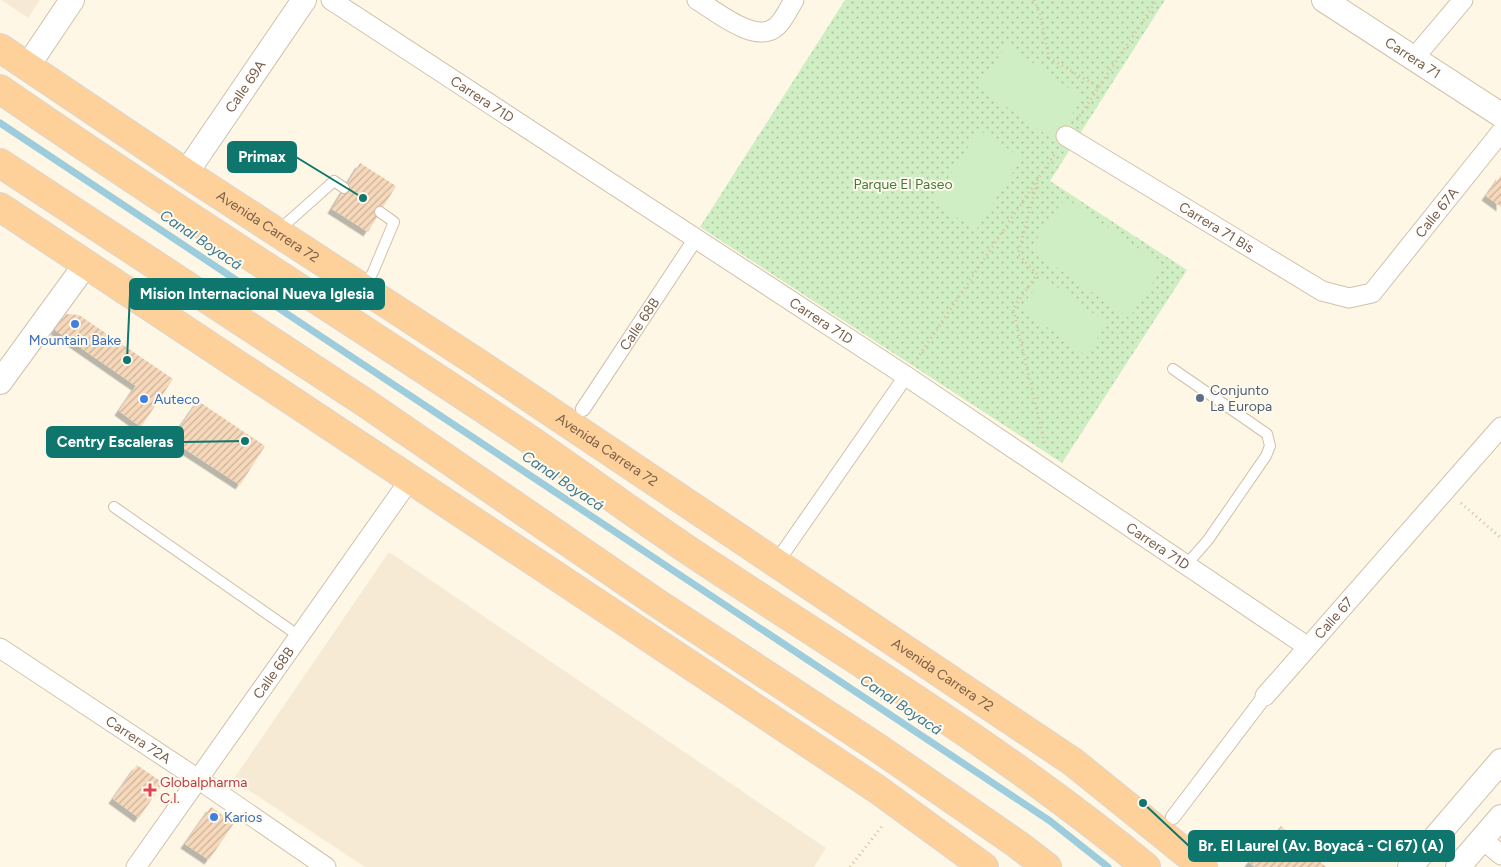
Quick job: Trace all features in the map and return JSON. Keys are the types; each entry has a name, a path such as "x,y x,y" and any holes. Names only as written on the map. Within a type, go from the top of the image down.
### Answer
{"highway":[{"name":"Avenida Carrera 72","path":"0,48 1073,762 1203,867"},
{"path":"0,63 27,67"},
{"path":"0,89 89,151 518,432 696,556 998,752 1063,800 1146,867"},
{"path":"0,163 367,404 657,603 878,748 1018,844 1047,867"},
{"path":"0,207 899,805 984,867"},
{"path":"674,495 696,556"}],"street":[{"path":"27,67 72,0"},
{"name":"Calle 69A","path":"186,173 304,0"},
{"name":"Carrera 71D","path":"330,0 906,376 1308,646"},
{"path":"697,0 747,30 760,34 768,32 777,26 794,0"},
{"name":"Carrera 71","path":"1324,0 1501,115"},
{"path":"1414,58 1463,0"},
{"name":"Calle 67A","path":"1372,293 1501,132"},
{"name":"Carrera 71 Bis","path":"1066,136 1322,291 1350,298 1372,293"},
{"name":"Calle 68B","path":"583,409 696,238"},
{"path":"0,382 86,264"},
{"path":"776,563 906,376"},
{"name":"Calle 67","path":"1174,817 1265,696 1501,427"},
{"name":"Calle 68B","path":"136,867 410,478"},
{"name":"Carrera 72A","path":"0,648 198,779 323,866"},
{"path":"1410,867 1501,761"},
{"path":"1458,867 1501,817"},
{"path":"1482,839 1501,856"}],"lane":[{"path":"277,232 334,181 344,188"},
{"path":"363,288 373,272 394,222 380,212"},
{"path":"1173,369 1267,434 1270,446 1266,456 1208,540 1186,565"},
{"path":"114,507 299,636"}],"path":[{"path":"1034,0 1040,14 1049,58 1099,87"},
{"path":"906,376 1157,0"},
{"path":"1038,179 1018,254 1037,274 1013,309 1052,475"},
{"path":"1446,490 1501,538"},
{"path":"850,867 899,805"}],"shaded area":[{"path":"1,0 40,0 28,18"},
{"path":"389,552 826,848 814,867 365,867 233,780"}],"green space":[{"name":"Parque El Paseo","path":"845,0 1165,0 1050,181 1187,270 1062,463 700,227"},
{"path":"1007,45 1083,98 1054,140 978,87"},
{"path":"979,130 1022,158 976,230 933,202"},
{"path":"1065,198 1164,266 1129,318 1030,249"},
{"path":"1043,277 1108,324 1085,355 1021,308"}],"building":[{"path":"360,163 396,186 368,232 332,209"},
{"path":"1501,175 1501,207 1486,196"},
{"path":"66,314 79,315 173,379 141,427 119,411 136,386 55,330"},
{"path":"198,401 265,446 240,485 171,440"},
{"path":"137,765 163,783 139,818 113,799"},
{"path":"211,807 234,823 209,860 185,844"},
{"path":"1281,826 1326,867 1255,867 1249,862"}],"waterway":[{"name":"Canal Boyacá","path":"0,123 1050,821 1108,867"}],"place":[{"name":"Primax","path":"363,198"},
{"name":"Mountain Bake","path":"75,324"},
{"name":"Mision Internacional Nueva Iglesia","path":"127,360"},
{"name":"Conjunto La Europa","path":"1200,398"},
{"name":"Auteco","path":"144,399"},
{"name":"Centry Escaleras","path":"245,441"},
{"name":"Globalpharma C.I.","path":"150,790"},
{"name":"Br. El Laurel (Av. Boyacá - Cl 67) (A)","path":"1143,803"},
{"name":"Karios","path":"214,817"}]}
